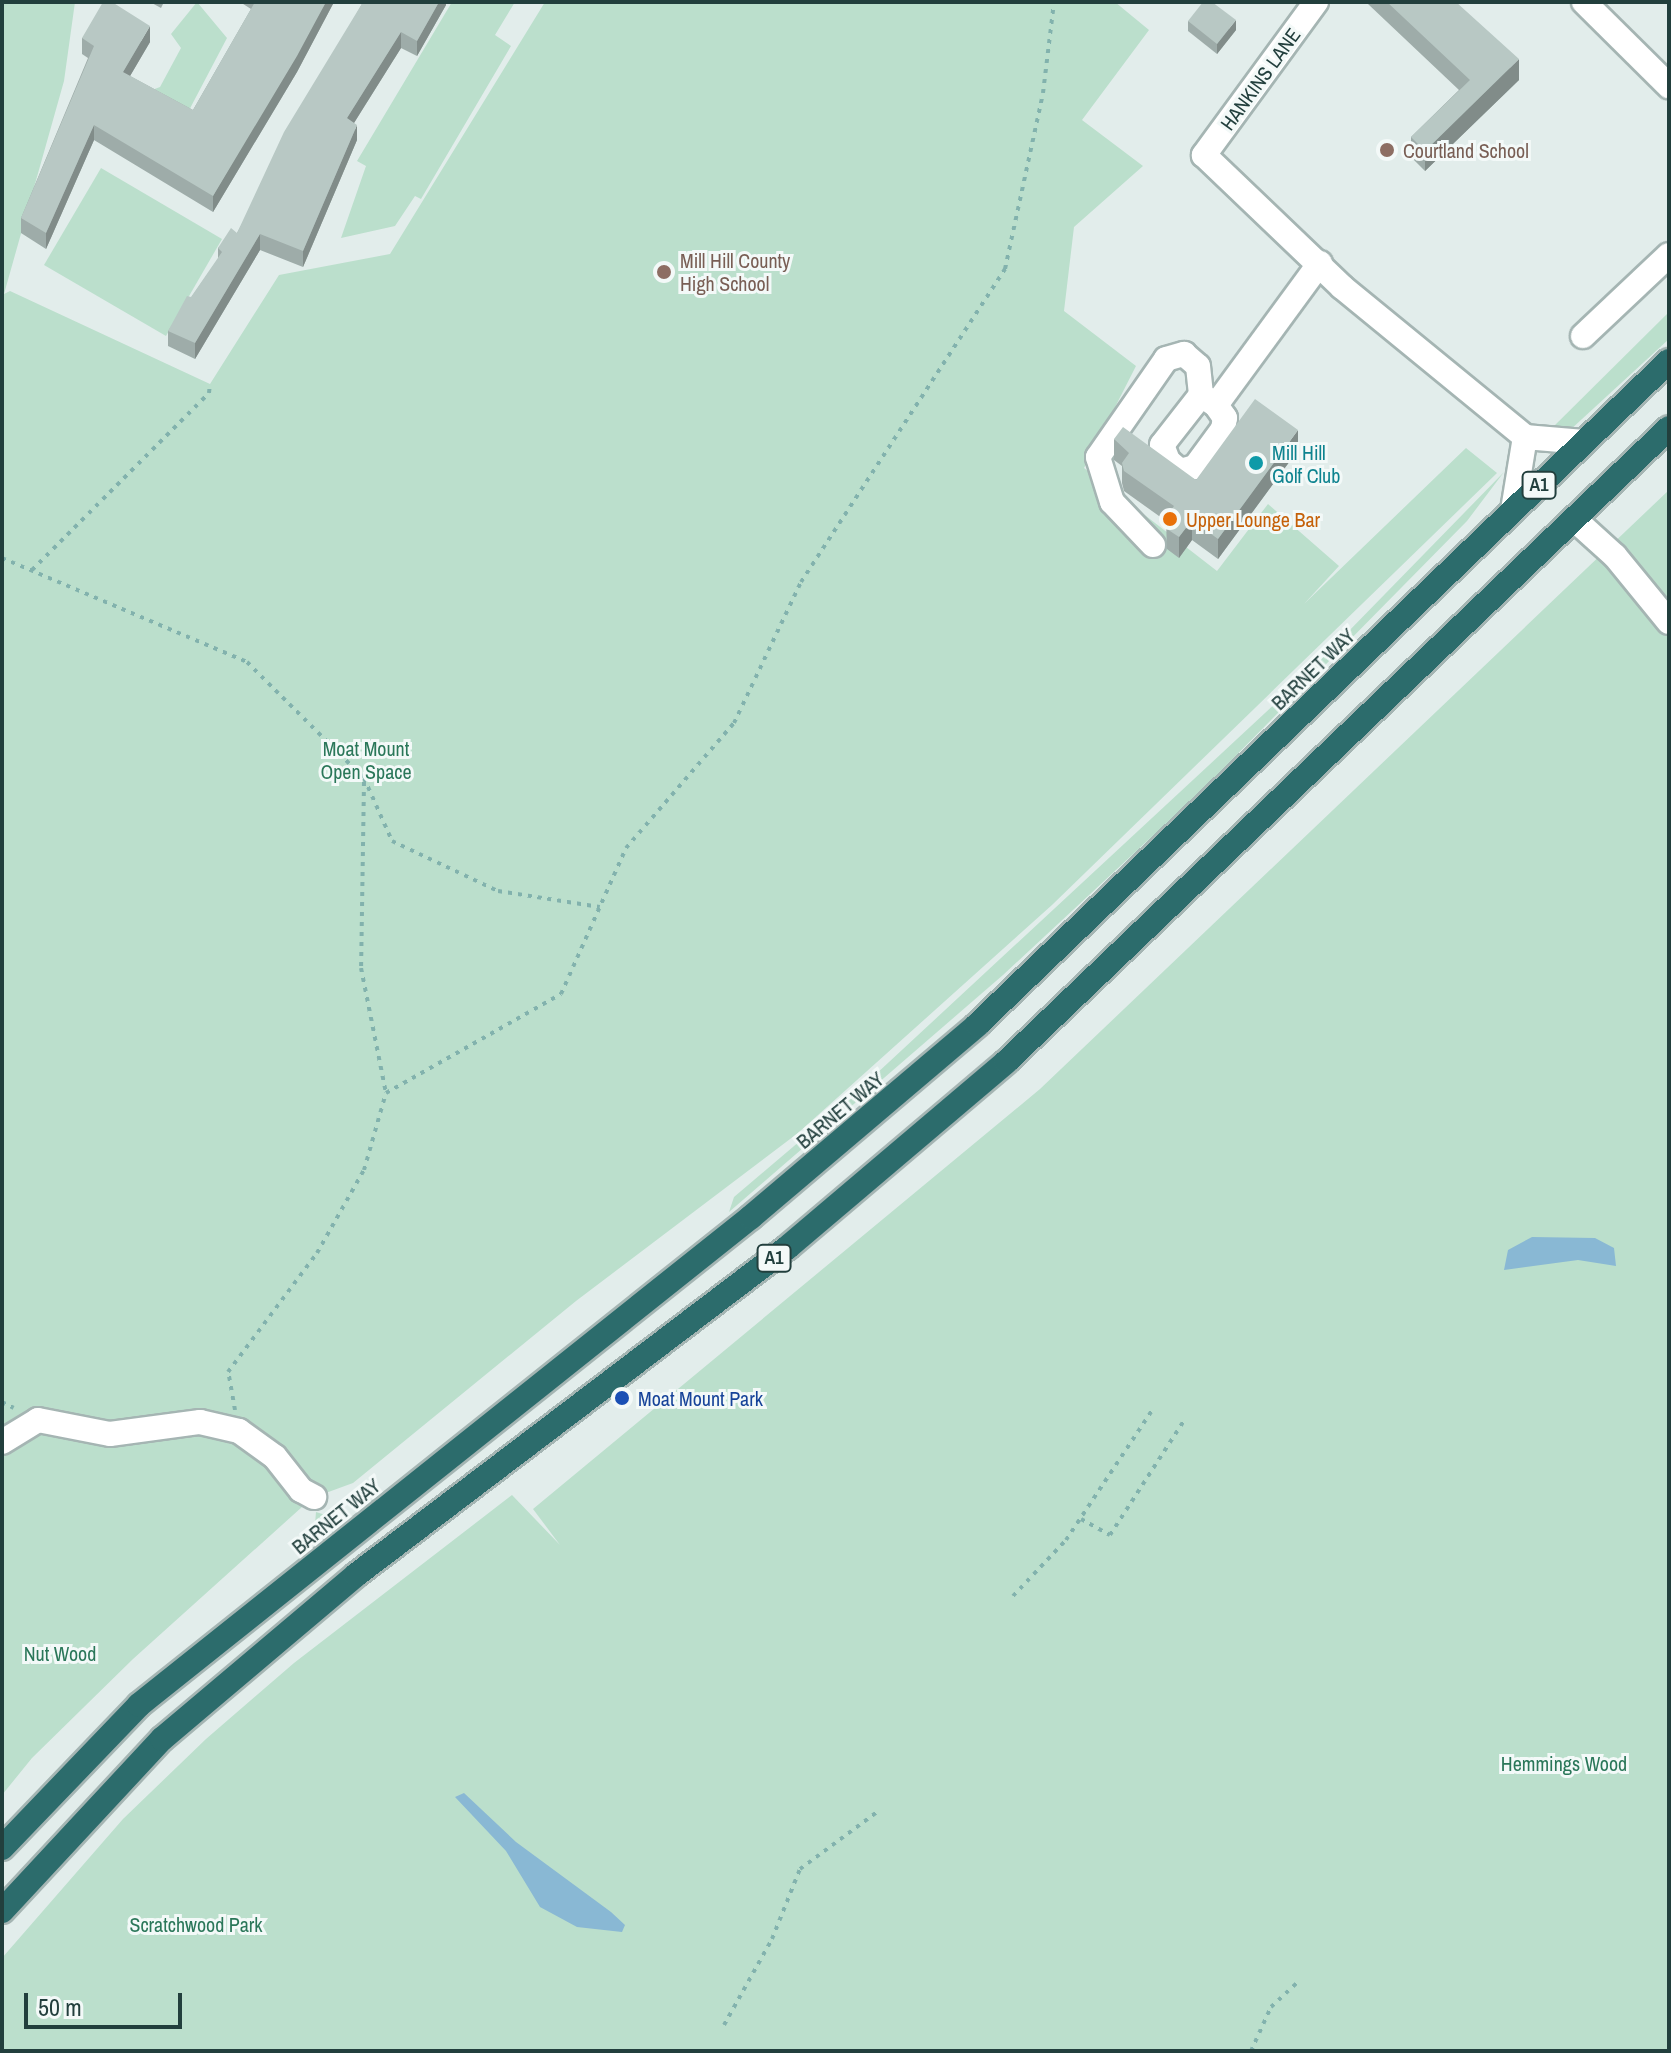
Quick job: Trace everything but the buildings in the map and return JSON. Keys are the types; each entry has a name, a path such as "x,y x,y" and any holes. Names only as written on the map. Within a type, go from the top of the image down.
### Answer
{"highway":[{"name":"BARNET WAY","path":"2,1848 139,1705 751,1217 977,1025 1669,361"},
{"name":"A1","path":"2,1911 162,1739 344,1585 788,1247 1006,1062 1669,428"}],"street":[{"name":"HANKINS LANE","path":"1316,2 1204,155 1320,263"},
{"path":"1584,2 1669,86"},
{"path":"1583,336 1669,255"},
{"path":"1153,545 1112,502 1098,457 1166,359 1184,354 1198,366 1208,400 1320,263 1525,437 1584,442"},
{"path":"1513,510 1525,437"},
{"path":"1574,519 1615,556 1669,622"},
{"path":"2,1442 38,1420 110,1434 200,1422 239,1431 275,1457 301,1490 314,1497"}],"path":[{"path":"386,1093 561,994 626,848 734,723 801,582 1005,269 1043,93 1054,2"},
{"path":"32,570 209,393 210,384"},
{"path":"2,558 247,662 364,778 392,841 498,891 600,907"},
{"path":"239,1431 228,1372 317,1253 364,1170 386,1093 361,968 364,778"},
{"path":"1013,1596 1081,1519 1153,1409"},
{"path":"1081,1519 1110,1535 1185,1419"},
{"path":"724,2025 772,1939 800,1869 877,1812"},
{"path":"1251,2051 1271,2007 1297,1983"}],"green space":[{"name":"Moat Mount Open Space","path":"2,2 75,2 64,81 4,294 10,291 210,384 279,275 390,254 545,2 1115,2 1149,30 1082,120 1143,166 1074,227 1064,311 1136,366 1084,468 1217,571 1268,504 1339,566 1304,604 1466,448 1497,473 1052,905 798,1133 576,1301 353,1483 312,1498 133,1659 32,1758 2,1795"},
{"path":"197,2 227,38 186,116 144,93 160,87 181,48 171,34"},
{"path":"452,2 515,2 495,35 511,46 421,199 415,196 395,226 341,238 366,166 357,161"},
{"path":"101,168 222,239 166,336 44,265"},
{"path":"1669,312 1669,339 1569,431 1547,433"},
{"path":"1504,472 1467,521 1203,789 1003,975 729,1212 734,1197 847,1101 1305,676"},
{"path":"1669,490 1669,2051 2,2051 2,1958 123,1819 206,1739 294,1663 512,1495 560,1545 533,1509 1040,1089"},
{"path":"316,1512 335,1518 314,1536"}],"water":[{"path":"1532,1237 1595,1238 1614,1248 1616,1266 1578,1260 1504,1270 1508,1250"},
{"path":"464,1793 516,1842 611,1912 625,1925 622,1932 577,1927 540,1907 506,1851 455,1797"}],"place":[{"name":"Courtland School","path":"1387,150"},
{"name":"Mill Hill County High School","path":"664,272"},
{"name":"Mill Hill Golf Club","path":"1256,463"},
{"name":"Upper Lounge Bar","path":"1170,519"},
{"name":"Moat Mount Park","path":"622,1398"}],"park label":[{"name":"Nut Wood","path":"60,1653"},
{"name":"Hemmings Wood","path":"1564,1763"},
{"name":"Scratchwood Park","path":"196,1924"}]}
